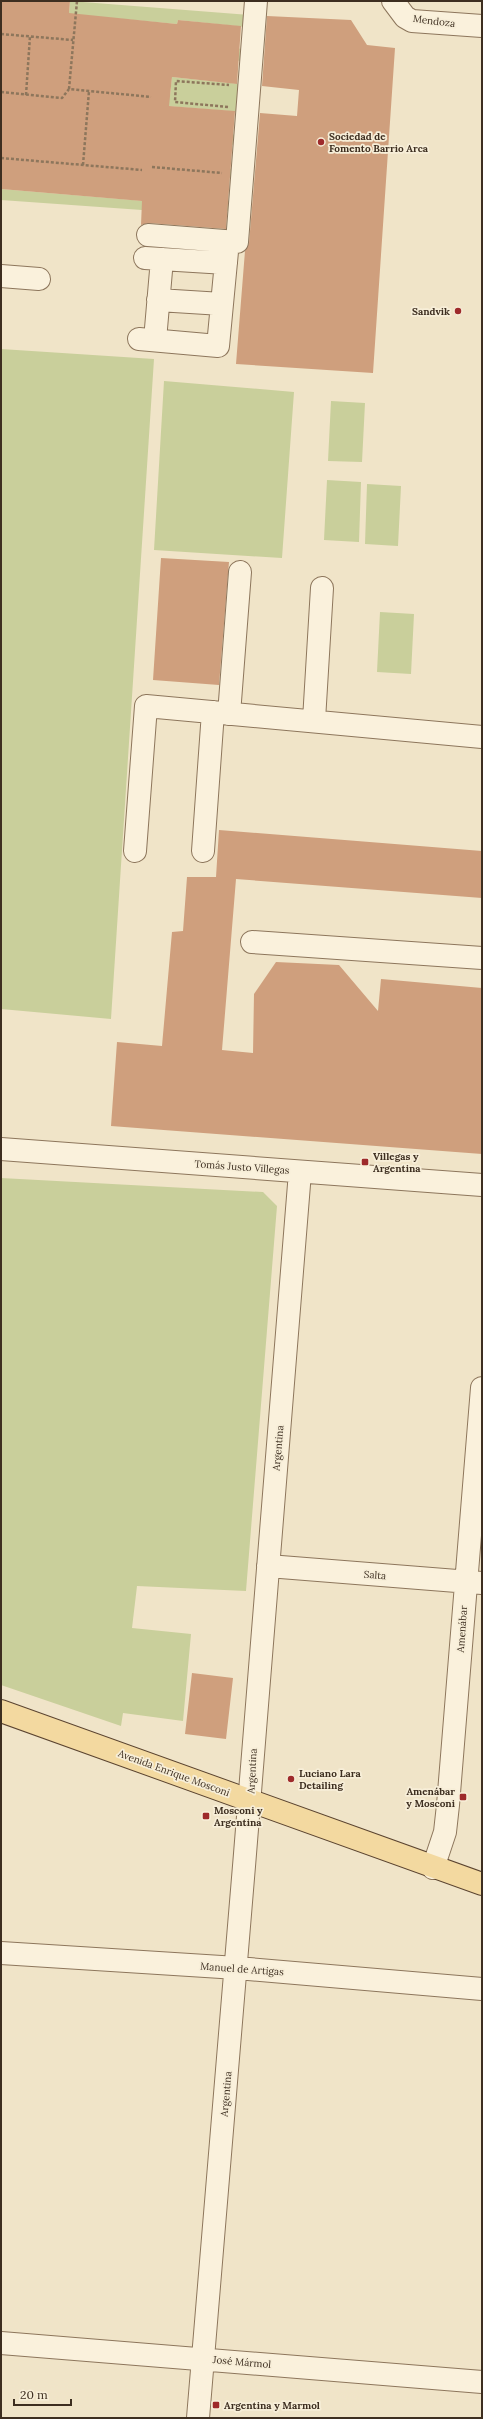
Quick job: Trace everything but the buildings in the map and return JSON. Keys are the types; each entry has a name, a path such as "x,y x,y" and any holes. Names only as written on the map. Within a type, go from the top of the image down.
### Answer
{"main road":[{"name":"Avenida Enrique Mosconi","path":"1,1711 250,1800 433,1868 482,1884"}],"street":[{"path":"148,235 237,242 256,1"},
{"name":"Mendoza","path":"394,1 405,16 412,21 482,26"},
{"path":"226,263 153,258 158,300 147,340 218,346 226,263 228,241"},
{"path":"1,276 40,279"},
{"path":"158,300 222,304"},
{"path":"203,851 240,572"},
{"path":"314,720 322,588"},
{"path":"135,850 146,706 314,720 482,737"},
{"path":"252,942 482,958"},
{"name":"Tomás Justo Villegas","path":"1,1149 482,1185"},
{"name":"Argentina","path":"198,2418 237,1968 300,1172"},
{"name":"Amenábar","path":"433,1868 445,1832 474,1582 482,1388"},
{"name":"Salta","path":"268,1566 474,1582"},
{"name":"Manuel de Artigas","path":"1,1953 237,1968 482,1989"},
{"name":"José Mármol","path":"1,2343 482,2382"}],"path":[{"path":"1,92 62,98 69,89 78,1"},
{"path":"1,34 73,40"},
{"path":"26,95 30,36"},
{"path":"248,108 175,102 176,81 250,87"},
{"path":"69,89 151,97"},
{"path":"83,165 89,91"},
{"path":"1,158 142,170"},
{"path":"152,167 243,175"}],"green space":[{"path":"70,1 264,16 247,236 228,235 230,211 143,204 142,210 1,200 1,189 144,201 145,194 232,201 234,178 147,171 146,175 1,163 1,154 80,160 83,134 1,127 1,123 83,129 85,103 1,96 1,89 22,90 25,38 2,36 1,45 1,30 67,37","holes":["79,15 177,24 178,20 246,27 244,49 176,43 174,55 76,45","33,39 56,41 53,93 29,91","175,55 242,61 240,84 172,77","75,56 173,66 170,96 72,87","154,105 241,112 239,135 152,128","92,106 152,111 151,133 90,128","89,139 149,145 150,139 237,145 235,169 148,162 147,167 87,161"]},
{"path":"1,349 154,359 111,1019 1,1009"},
{"path":"164,381 294,392 282,558 154,550"},
{"path":"331,401 365,403 362,462 328,461"},
{"path":"327,480 361,482 359,542 324,540"},
{"path":"367,484 401,486 398,546 365,544"},
{"path":"380,612 414,614 411,674 377,672"},
{"path":"1,1178 263,1192 277,1206 246,1591 137,1586 132,1628 191,1634 183,1721 123,1713 121,1726 1,1685"}],"place":[{"name":"Sociedad de Fomento Barrio Arca","path":"321,142"},
{"name":"Sandvik","path":"458,311"},
{"name":"Villegas y Argentina","path":"365,1162"},
{"name":"Luciano Lara Detailing","path":"291,1779"},
{"name":"Amenábar y Mosconi","path":"463,1797"},
{"name":"Mosconi y Argentina","path":"206,1816"},
{"name":"Argentina y Marmol","path":"216,2405"}]}
